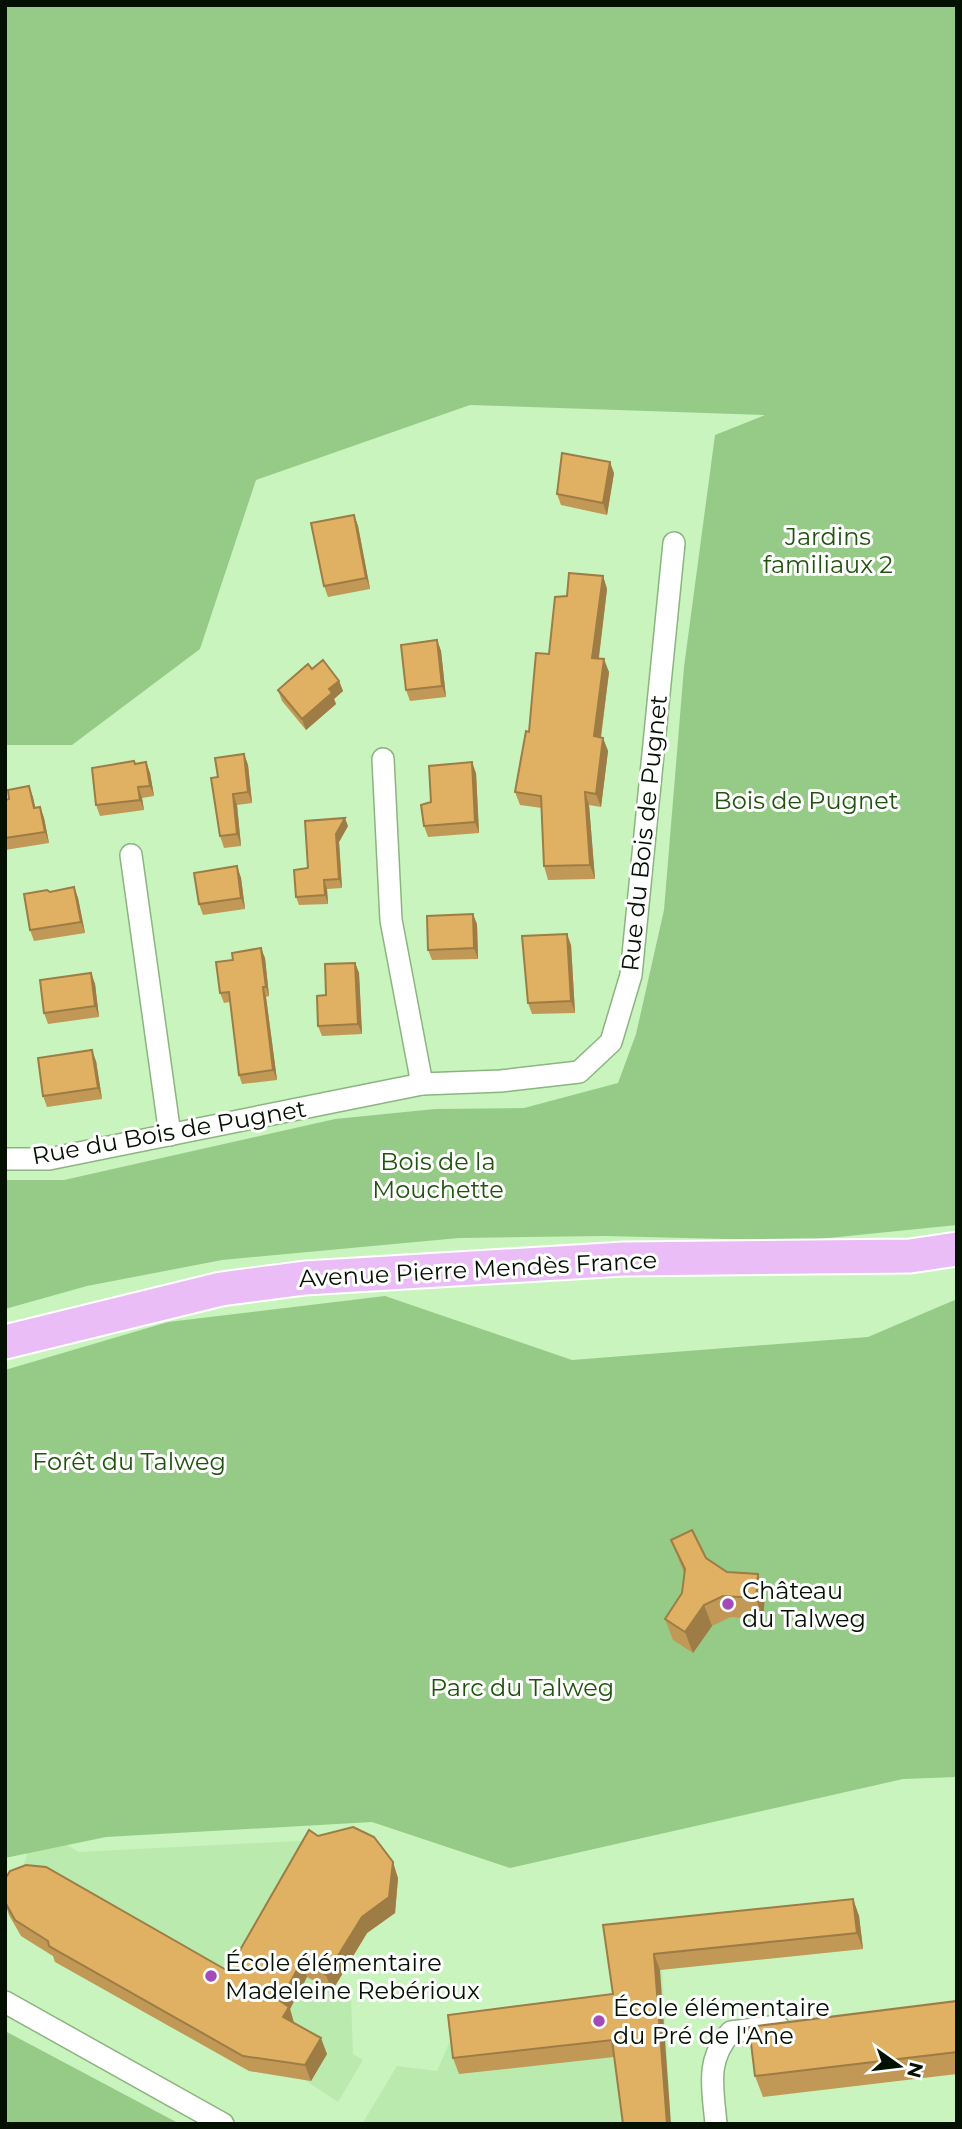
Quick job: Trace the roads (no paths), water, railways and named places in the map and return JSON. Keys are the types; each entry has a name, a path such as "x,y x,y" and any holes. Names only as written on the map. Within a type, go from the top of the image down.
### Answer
{"main road":[{"name":"Avenue Pierre Mendès France","path":"5,1342 209,1292 305,1278 624,1259 910,1256 957,1249"}],"street":[{"name":"Rue du Bois de Pugnet","path":"5,1159 49,1159 422,1084 501,1081 579,1072 611,1042 631,975 674,543"},
{"path":"383,759 391,920 422,1084"},
{"path":"131,855 170,1135"},
{"path":"5,2002 223,2124"},
{"path":"716,2124 711,2068 721,2042 731,2032 797,2024"}],"place":[{"name":"Château du Talweg","path":"728,1604"},
{"name":"École élémentaire Madeleine Rebérioux","path":"211,1976"},
{"name":"École élémentaire du Pré de l'Ane","path":"599,2021"}],"park label":[{"name":"Jardins familiaux 2","path":"828,550"},
{"name":"Bois de Pugnet","path":"806,800"},
{"name":"Bois de la Mouchette","path":"438,1175"},
{"name":"Forêt du Talweg","path":"129,1461"},
{"name":"Parc du Talweg","path":"522,1687"}]}
